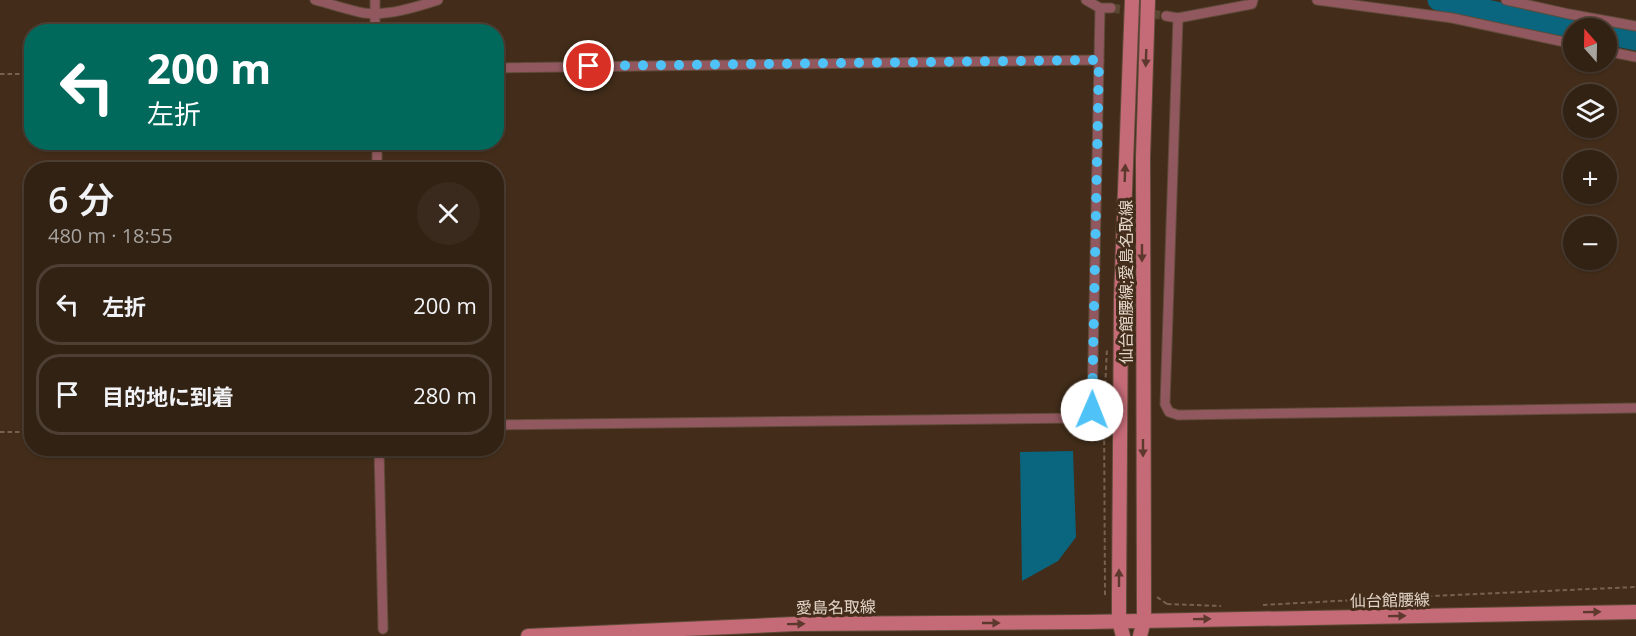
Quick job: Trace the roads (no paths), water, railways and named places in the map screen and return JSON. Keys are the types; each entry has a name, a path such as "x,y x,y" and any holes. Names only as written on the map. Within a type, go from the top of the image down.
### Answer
{"main road":[{"name":"仙台館腰線;愛島名取線","path":"1123,636 1119,621 1121,299 1132,0"},
{"name":"仙台館腰線;愛島名取線","path":"1140,636 1144,620 1143,169 1148,0"},
{"name":"仙台館腰線","path":"1144,620 1636,612"},
{"name":"愛島名取線","path":"528,636 795,624 1144,620"}],"street":[{"path":"315,0 364,12 374,6 410,9 438,0"},
{"path":"1086,0 1100,8 1111,8"},
{"path":"1166,16 1178,18 1252,4 1253,0"},
{"path":"1317,0 1452,18 1563,42"},
{"path":"1506,0 1636,26"},
{"path":"374,6 375,24"},
{"path":"504,425 1079,418 1092,410 1100,8"},
{"path":"1178,18 1165,404 1169,412 1178,416 1636,408"},
{"path":"1617,53 1636,57"},
{"path":"504,68 1099,60"},
{"path":"379,456 383,629"}],"water":[{"path":"1073,451 1076,537 1058,561 1022,581 1020,452"}],"waterway":[{"path":"1438,0 1563,26"},
{"path":"1617,36 1636,40"}],"tunnel":[{"path":"1111,8 1166,16"}]}
